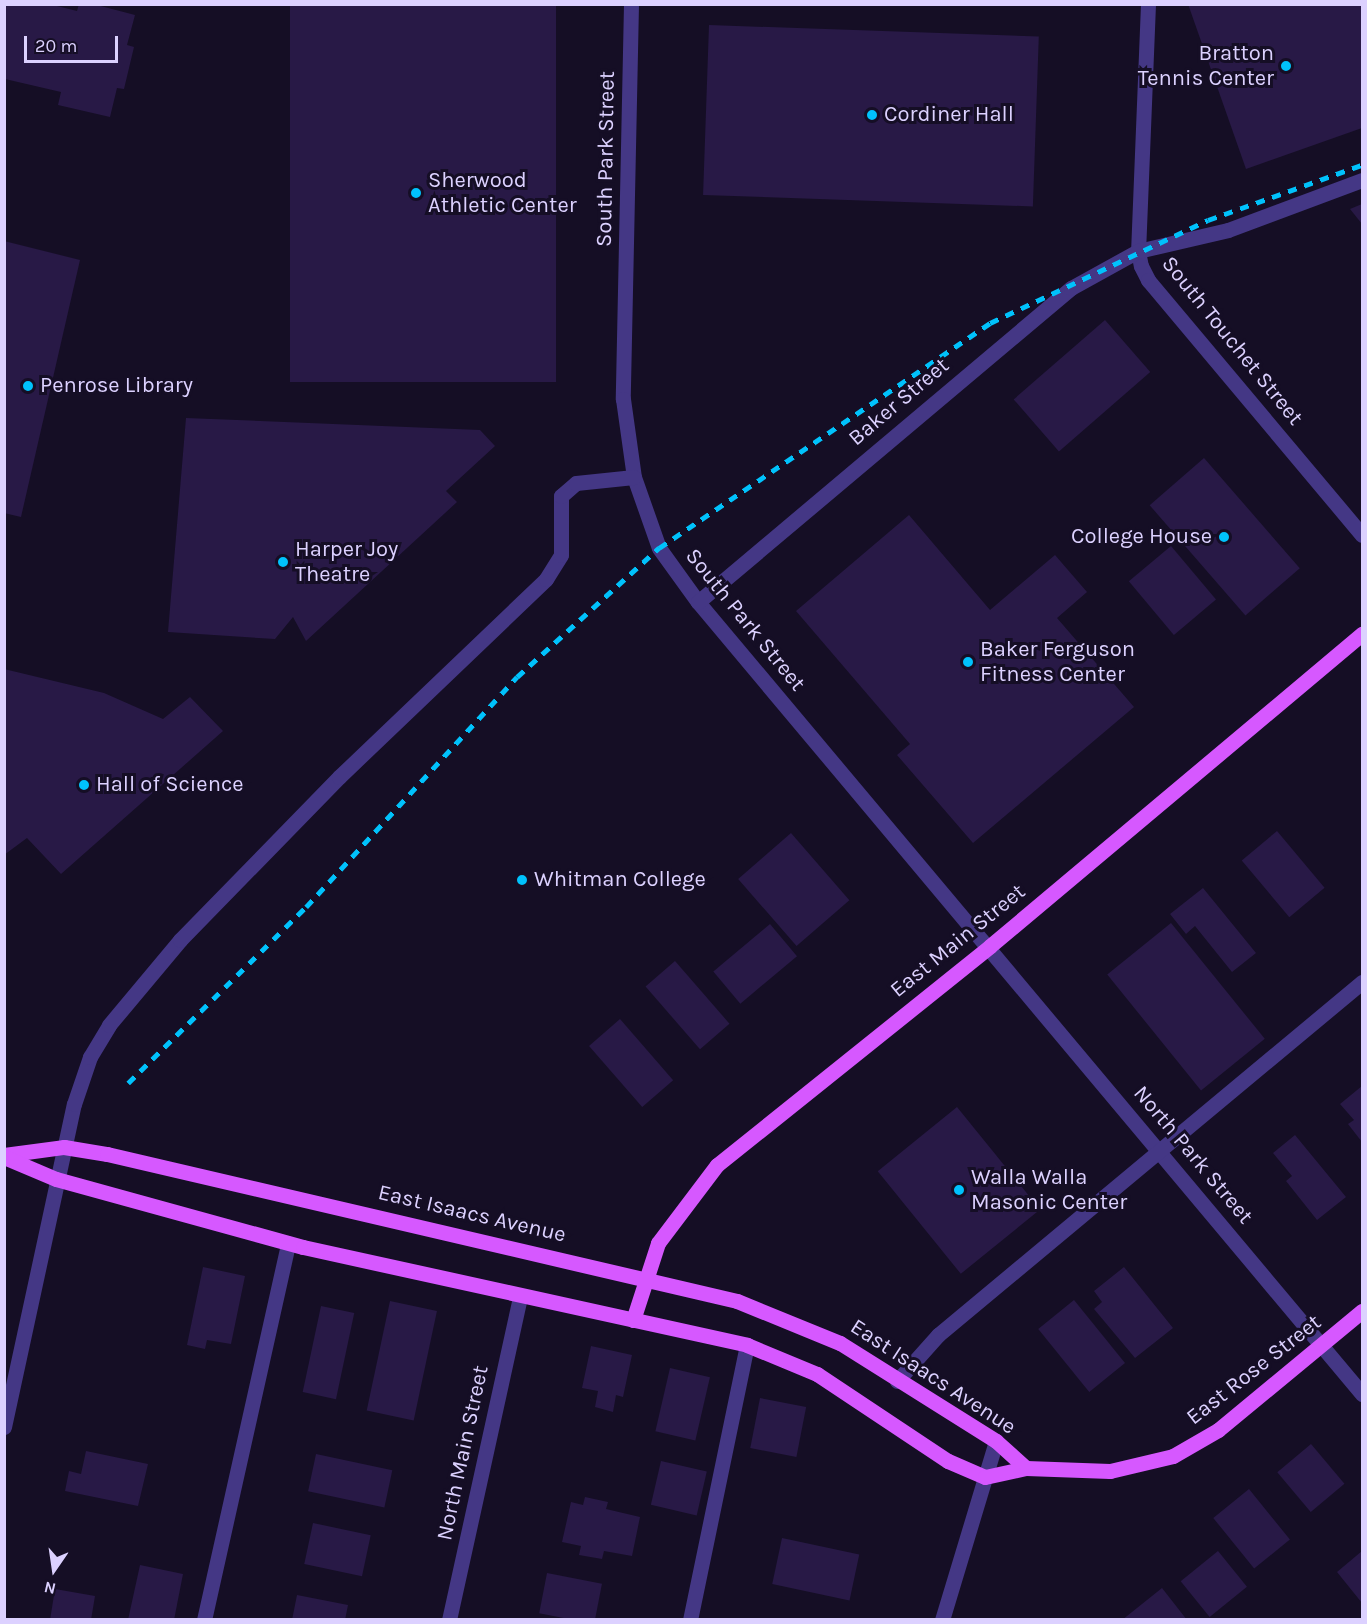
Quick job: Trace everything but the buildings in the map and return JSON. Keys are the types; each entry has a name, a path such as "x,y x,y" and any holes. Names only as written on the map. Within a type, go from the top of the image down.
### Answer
{"main road":[{"name":"East Main Street","path":"633,1320 644,1277 677,1213 717,1165 990,946 1362,634"},
{"name":"East Isaacs Avenue","path":"4,1156 64,1147 644,1277 737,1301 806,1326 996,1441 1026,1468"},
{"name":"East Isaacs Avenue","path":"4,1156 56,1179 288,1243 747,1346 808,1369 948,1461 985,1477 1026,1468"},
{"name":"East Rose Street","path":"1026,1468 1110,1472 1173,1456 1218,1430 1362,1311"}],"street":[{"name":"South Park Street","path":"631,4 623,399 634,477 659,548 698,602 990,946"},
{"name":"South Touchet Street","path":"1148,4 1138,250 1148,280 1362,536"},
{"name":"Baker Street","path":"698,602 1056,299 1138,250 1227,230 1362,180"},
{"path":"4,1427 56,1179 90,1057 151,972 339,777 546,579 561,555 561,496 576,483 634,477"},
{"name":"North Park Street","path":"990,946 1362,1394"},
{"path":"897,1381 938,1335 1158,1148 1362,981"},
{"path":"204,1620 288,1243"},
{"name":"North Main Street","path":"449,1620 520,1296"},
{"path":"690,1620 747,1346"},
{"path":"942,1620 996,1441"}],"railway":[{"path":"128,1083 306,907 517,677 659,548 990,323 1208,220 1362,165"}],"place":[{"name":"Bratton Tennis Center","path":"1286,66"},
{"name":"Cordiner Hall","path":"872,115"},
{"name":"Sherwood Athletic Center","path":"416,193"},
{"name":"Penrose Library","path":"28,386"},
{"name":"College House","path":"1224,537"},
{"name":"Harper Joy Theatre","path":"283,562"},
{"name":"Baker Ferguson Fitness Center","path":"968,662"},
{"name":"Hall of Science","path":"84,785"},
{"name":"Whitman College","path":"522,880"},
{"name":"Walla Walla Masonic Center","path":"959,1190"}]}
